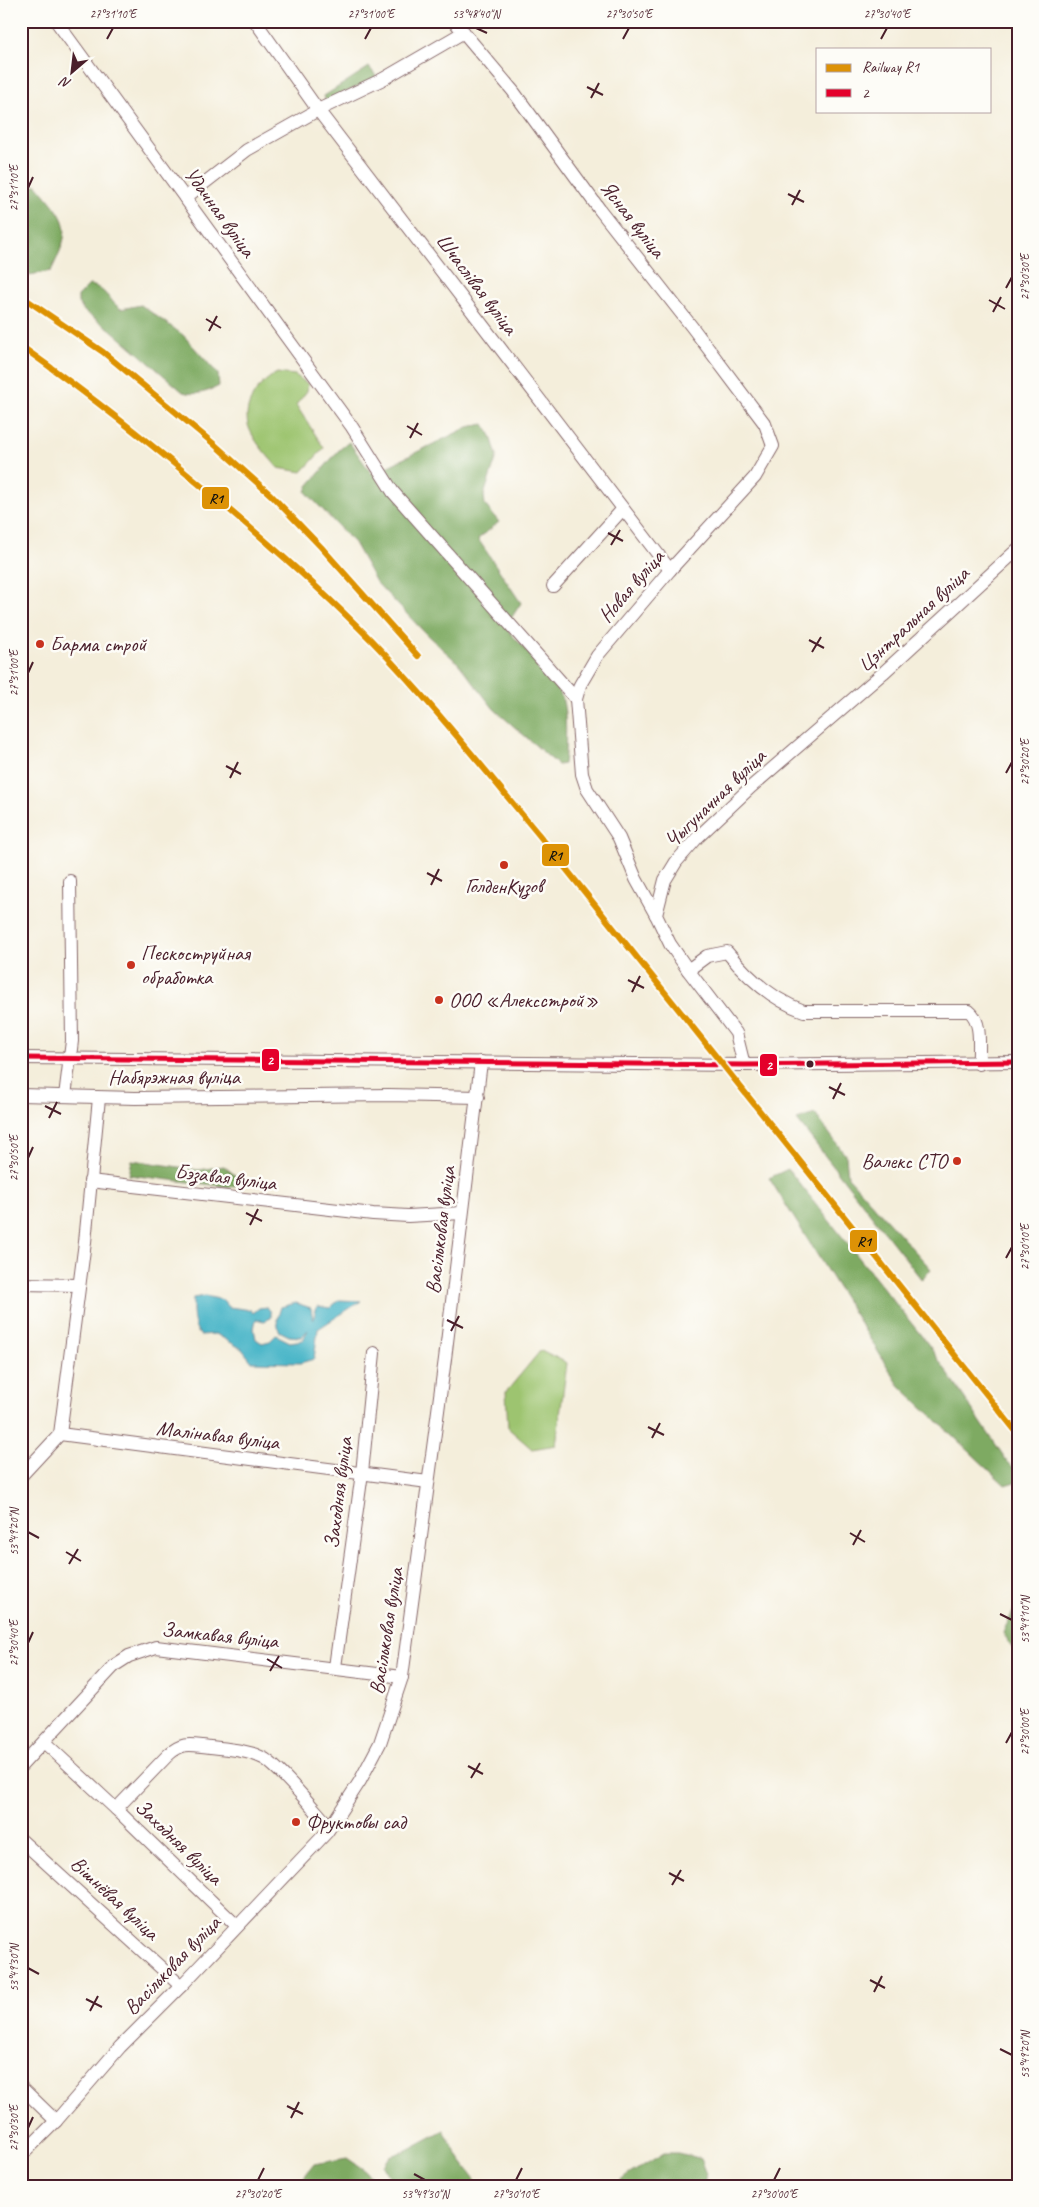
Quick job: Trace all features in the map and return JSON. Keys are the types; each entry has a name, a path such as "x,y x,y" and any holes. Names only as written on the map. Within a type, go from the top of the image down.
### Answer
{"street":[{"name":"Удачная вуліца","path":"56,21 352,427 393,492 576,699"},
{"name":"Шчаслівая вуліца","path":"254,21 318,110 477,316 622,510 670,570"},
{"name":"Ясная вуліца","path":"454,21 513,92 600,210 692,326 765,424 773,446"},
{"path":"186,198 247,150 318,110 383,79 464,32"},
{"name":"Новая вуліца","path":"656,914 636,879 619,838 587,789 582,774 576,699 580,685 597,656 670,570 755,477 773,446"},
{"path":"552,586 622,510"},
{"name":"Цэнтральная вуліца","path":"834,717 1018,549"},
{"name":"Чыгуначная вуліца","path":"656,914 665,880 676,862 697,838 751,787 834,717"},
{"path":"66,1096 71,1027 70,882"},
{"path":"656,914 670,944 736,1033 744,1066"},
{"path":"688,970 707,956 727,952 756,984 781,1000 804,1011 969,1012 975,1016 977,1023 979,1064"},
{"path":"21,1058 744,1066 1018,1062"},
{"name":"Васільковая вуліца","path":"21,2156 56,2121 120,2047 181,1986 330,1828 360,1782 380,1743 402,1676 481,1062"},
{"name":"Набярэжная вуліца","path":"21,1095 99,1098 379,1095 478,1097"},
{"path":"21,1476 60,1434 79,1285 99,1098"},
{"name":"Бэзавая вуліца","path":"90,1182 372,1214 408,1216 462,1213"},
{"path":"21,1284 79,1285"},
{"name":"Заходняя вуліца","path":"335,1668 362,1473 374,1353"},
{"name":"Малінавая вуліца","path":"60,1434 428,1482"},
{"name":"Замкавая вуліца","path":"21,1766 114,1665 142,1650 156,1647 171,1648 402,1676"},
{"path":"44,1742 116,1809"},
{"name":"Заходняя вуліца","path":"237,1926 116,1809 176,1747 185,1744 226,1748 265,1759 330,1828"},
{"name":"Вішнёвая вуліца","path":"21,1840 181,1986"},
{"path":"21,2087 56,2121"}],"green space":[{"path":"369,67 377,77 326,102 324,96"},
{"path":"21,185 37,185 56,208 64,225 63,244 51,271 30,275 21,267"},
{"path":"89,285 103,291 121,309 141,305 183,335 218,374 219,386 201,393 183,392 110,329 85,312 78,303 78,296"},
{"path":"277,373 295,375 308,384 307,391 296,405 324,448 302,472 278,468 257,443 248,425 248,407 251,399 262,384"},
{"path":"484,424 491,436 497,456 484,495 485,505 499,522 478,539 521,603 510,620 507,629 545,671 562,698 566,740 564,764 558,765 494,709 458,663 428,636 376,582 354,543 306,492 308,486 339,450 349,442 372,474 468,427"},
{"path":"815,1114 846,1156 848,1177 931,1269 922,1280 797,1120"},
{"path":"132,1160 199,1170 224,1166 244,1183 230,1187 129,1175"},
{"path":"788,1169 928,1344 1007,1461 1018,1472 1018,1481 1005,1485 899,1385 769,1178"},
{"path":"541,1350 567,1363 556,1445 532,1449 508,1428 506,1392"},
{"path":"1018,1602 1018,1658 1003,1632"},
{"path":"444,2130 459,2158 480,2186 394,2186 384,2166 390,2156 405,2151"},
{"path":"664,2153 679,2153 701,2159 707,2174 702,2186 614,2186 628,2175"},
{"path":"347,2158 366,2171 377,2186 297,2186 314,2164"}],"water":[{"path":"205,1296 223,1300 229,1307 251,1310 253,1313 259,1308 267,1307 271,1312 271,1318 264,1321 256,1319 254,1329 256,1339 262,1343 270,1341 276,1335 290,1342 303,1340 308,1330 301,1337 289,1336 279,1331 277,1320 281,1307 296,1303 311,1308 313,1320 317,1306 330,1308 339,1300 361,1301 318,1329 314,1359 300,1363 252,1362 242,1349 216,1334 200,1335 197,1331 194,1322 193,1298"}],"rail line":[{"name":"R1","path":"21,296 103,352 214,444 271,495 321,547 418,656"},
{"name":"R1","path":"21,346 128,427 232,512 354,623 415,687 539,835 1018,1434"}],"transit line":[{"name":"2","path":"21,1058 744,1065 1018,1062"}],"place":[{"name":"Барма строй","path":"40,644"},
{"name":"ГолденКузов","path":"504,865"},
{"name":"Пескоструйная обработка","path":"131,965"},
{"name":"ООО «Алексстрой»","path":"439,1000"},
{"name":"Валекс СТО","path":"957,1161"},
{"name":"Фруктовы сад","path":"296,1822"}]}
